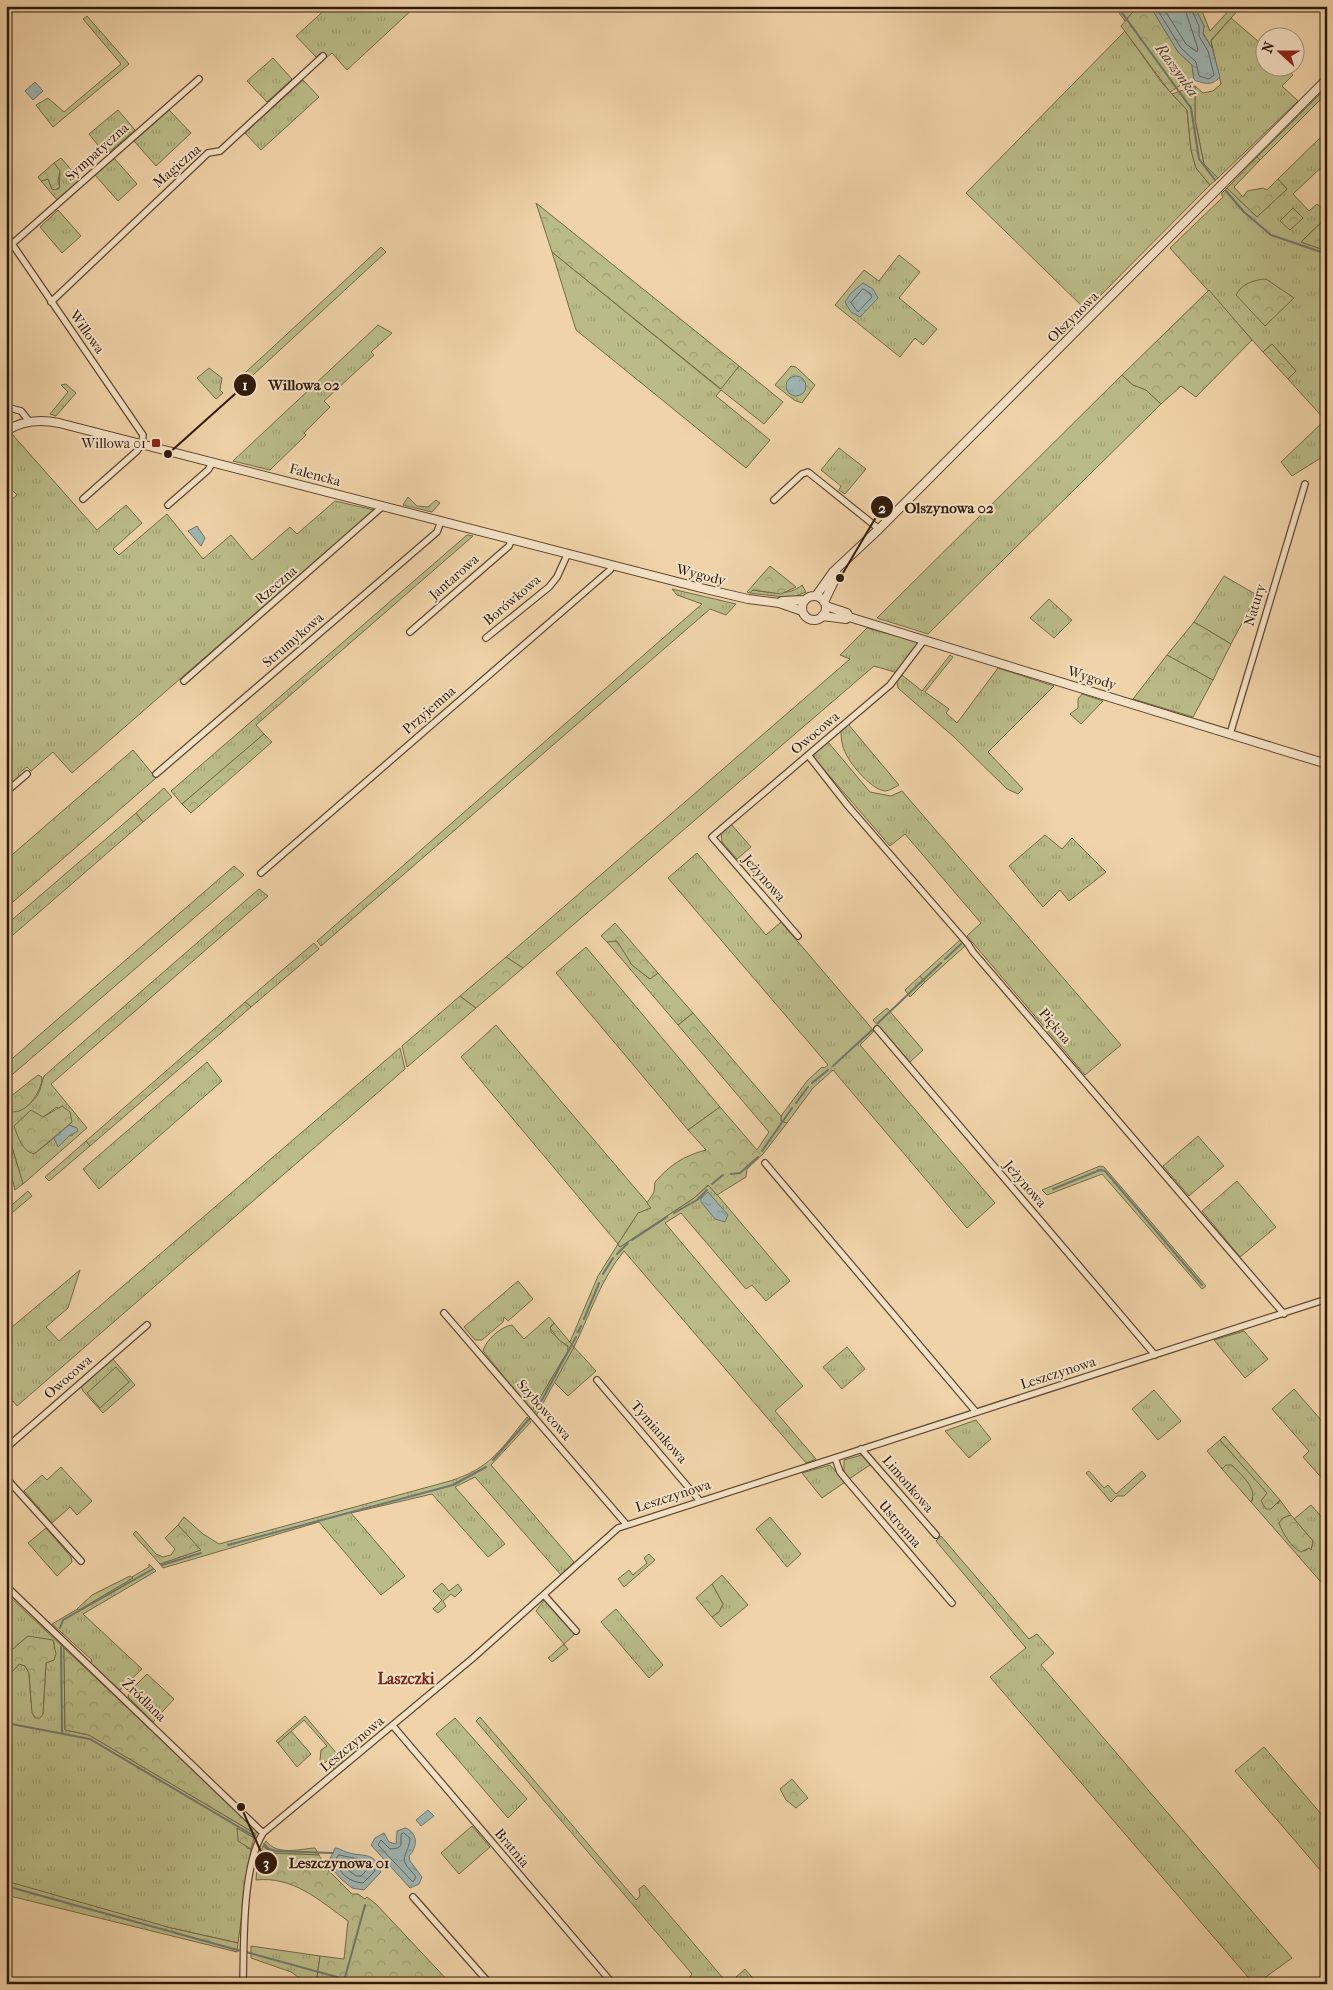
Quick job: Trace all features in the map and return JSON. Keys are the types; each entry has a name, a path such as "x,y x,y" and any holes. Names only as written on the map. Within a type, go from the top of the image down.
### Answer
{"street":[{"name":"Magiczna","path":"51,302 208,153 220,151 323,56"},
{"name":"Sympatyczna","path":"12,244 199,79"},
{"name":"Olszynowa","path":"816,596 832,574 1327,79"},
{"name":"Willowa","path":"6,235 142,433 142,444"},
{"path":"6,407 21,411 29,421"},
{"name":"Falencka","path":"6,431 29,421 43,420 59,423 615,566"},
{"path":"83,499 142,444"},
{"path":"168,505 208,470 213,462"},
{"path":"774,500 802,474 808,472 879,529"},
{"name":"Natury","path":"1230,734 1305,484"},
{"name":"Rzeczna","path":"184,681 383,506"},
{"name":"Strumykowa","path":"156,774 437,532 442,521"},
{"name":"Jantarowa","path":"410,632 509,546 512,539"},
{"name":"Borówkowa","path":"486,638 549,587 557,577 568,553"},
{"name":"Wygody","path":"615,566 735,596 779,603 802,611"},
{"name":"Przyjemna","path":"261,873 615,566"},
{"name":"Olszynowa","path":"825,604 836,577 836,572"},
{"path":"816,596 825,604 822,616 810,619 802,611 804,600 816,596"},
{"name":"Wygody","path":"779,603 782,601 804,600"},
{"name":"Wygody","path":"825,604 847,613 849,617"},
{"name":"Wygody","path":"822,616 846,619 849,617 1327,764"},
{"name":"Owocowa","path":"712,837 890,685 924,640"},
{"name":"Piękna","path":"808,755 848,806 905,870 973,952 1284,1314"},
{"path":"6,792 27,774"},
{"name":"Jeżynowa","path":"712,837 798,936"},
{"name":"Jeżynowa","path":"877,1029 1154,1355"},
{"path":"765,1163 976,1412"},
{"name":"Leszczynowa","path":"263,1833 393,1726 607,1537 626,1524 1327,1299"},
{"name":"Szybowcowa","path":"444,1312 626,1524"},
{"name":"Owocowa","path":"6,1448 147,1325"},
{"name":"Tymiankowa","path":"597,1380 700,1501"},
{"name":"Limonkowa","path":"861,1449 936,1535"},
{"name":"Ustronna","path":"835,1458 840,1472 952,1603"},
{"path":"6,1478 81,1561"},
{"name":"Źródlana","path":"6,1586 263,1833"},
{"path":"544,1594 576,1632"},
{"name":"Bratnia","path":"393,1726 613,1984"},
{"path":"243,1984 249,1882 256,1848 263,1833"},
{"path":"413,1897 490,1984"}],"green space":[{"path":"329,6 416,6 347,70 332,53 326,58 321,53 316,57 296,36"},
{"path":"1114,6 1138,6 1125,21"},
{"path":"1138,6 1150,6 1178,52 1192,65 1194,80 1184,83 1170,92 1121,26"},
{"path":"1194,6 1200,6 1210,31 1233,6 1242,6 1211,40 1212,48 1203,33 1204,26"},
{"path":"87,16 129,64 53,127 36,105 48,98 64,112 121,64 83,19"},
{"path":"1231,18 1256,39 1256,78 1290,78 1282,86 1298,101 1218,178 1204,164 1195,120 1195,86 1203,93 1213,91 1221,84 1211,41"},
{"path":"1125,31 1162,83 1187,110 1191,150 1196,168 1210,185 1086,310 966,193"},
{"path":"273,58 292,79 267,102 247,81"},
{"path":"303,80 319,97 261,150 245,133"},
{"path":"1195,86 1195,120 1204,164 1218,178 1210,185 1196,168 1191,150 1187,110 1172,94"},
{"path":"1327,87 1327,93 1260,160 1257,157"},
{"path":"118,110 135,130 106,155 89,134"},
{"path":"169,110 191,133 156,166 134,141"},
{"path":"1327,131 1327,162 1293,194 1309,211 1317,204 1327,212 1327,217 1301,242 1327,251 1327,454 1292,476 1281,462 1325,420 1288,379 1296,371 1272,344 1263,352 1170,248 1223,197 1221,194 1227,188 1257,217 1286,188 1278,179"},
{"path":"1257,157 1260,160 1234,187 1243,197 1247,191 1263,188 1267,190 1278,179 1287,189 1257,217 1227,188"},
{"path":"61,158 81,181 58,201 41,181 48,179 52,189 59,189 60,173 54,163"},
{"path":"114,158 137,184 118,201 95,175"},
{"path":"54,163 60,171 58,181 60,187 55,190 52,189 48,179 41,181 38,177"},
{"path":"536,203 739,366 721,389 552,252"},
{"path":"1293,208 1303,218 1290,230 1280,221"},
{"path":"58,210 81,236 62,253 40,227"},
{"path":"1327,217 1327,251 1301,242"},
{"path":"381,247 386,252 240,387 233,384"},
{"path":"552,252 720,389 739,366 783,402 764,424 721,390 716,396 770,440 746,468 576,330"},
{"path":"899,255 920,272 899,298 937,329 923,345 915,338 900,357 835,305 864,270 879,281"},
{"path":"1266,279 1294,298 1265,326 1236,295 1249,283"},
{"path":"1209,290 1252,340 1196,397 1181,386 1161,404 1146,390 1133,385 1122,375"},
{"path":"378,325 392,333 371,352 374,355 324,401 330,407 304,433 306,435 270,470 233,461"},
{"path":"1272,344 1296,371 1288,379 1263,352"},
{"path":"791,366 796,367 815,385 802,403 794,400 775,385"},
{"path":"209,368 222,378 220,390 223,393 216,399 197,378"},
{"path":"1122,375 1133,385 1146,390 1161,404 928,634 877,618"},
{"path":"66,384 76,393 56,416 50,414 68,392 61,385"},
{"path":"12,434 97,530 126,505 142,523 113,549 119,555 167,514 203,559 231,535 252,560 290,527 297,534 335,501 374,510 72,773 53,752 31,771 27,767 18,774 20,777 6,789 6,504 17,495 6,484 6,439"},
{"path":"839,448 866,469 845,494 839,490 841,486 821,470"},
{"path":"408,497 417,506 428,507 436,500 440,503 432,512 403,505"},
{"path":"467,535 473,536 256,725 264,734 182,804 171,791"},
{"path":"770,566 796,587 781,594 753,590 750,593 747,592"},
{"path":"1224,576 1257,595 1231,644 1194,622"},
{"path":"802,585 806,592 792,598 750,593 753,590 772,593 792,591"},
{"path":"672,589 736,604 726,615 710,609 321,946 317,941 702,604 677,595"},
{"path":"1049,599 1072,620 1054,638 1030,618"},
{"path":"1194,622 1231,644 1213,680 1167,655"},
{"path":"867,628 918,642 918,646 898,673 874,666 523,968 506,957 850,659 840,655"},
{"path":"950,655 953,657 925,692 949,709 946,713 957,723 998,668 1054,686 988,752 1023,789 1018,794 1007,789 954,737 898,688 897,682 902,675 922,691"},
{"path":"1167,655 1213,680 1193,717 1133,699"},
{"path":"1082,694 1103,701 1081,724 1070,714 1078,708 1078,699"},
{"path":"848,724 899,785 887,791 880,790 868,782 857,770 849,759 842,743 841,731"},
{"path":"264,734 272,742 191,813 182,804"},
{"path":"828,742 870,792 891,796 902,791 1121,1045 1085,1075 967,936 981,923 905,834 890,846 814,758 814,754"},
{"path":"133,750 156,778 6,908 6,860"},
{"path":"164,788 172,797 143,822 136,813"},
{"path":"136,813 143,822 6,941 6,925"},
{"path":"730,823 751,847 737,859 722,842 721,833"},
{"path":"1045,835 1062,849 1072,838 1106,872 1069,901 1060,890 1043,907 1009,866"},
{"path":"697,853 766,935 781,922 874,1031 860,1045 995,1203 967,1228 833,1070 813,1088 787,1123 781,1121 781,1116 807,1081 822,1067 824,1068 828,1065 668,878"},
{"path":"234,866 244,875 6,1080 6,1064"},
{"path":"259,889 268,896 51,1084 87,1128 23,1184 6,1127 6,1109 10,1111 19,1110 31,1103 38,1094 44,1076","holes":["57,1107 72,1122 69,1125 77,1128 72,1136 69,1135 58,1146 54,1138 34,1154 43,1117"]},
{"path":"615,923 658,973 650,979 632,965 617,941 607,942 601,936"},
{"path":"613,940 620,944 632,965 650,979 658,973 693,1013 678,1025 607,942"},
{"path":"960,940 965,946 925,982 920,976"},
{"path":"314,943 319,949 251,1007 245,1002"},
{"path":"586,947 720,1107 688,1130 556,973"},
{"path":"506,957 523,968 476,1008 460,996"},
{"path":"920,976 925,982 910,997 905,990"},
{"path":"460,996 476,1008 407,1067 402,1046"},
{"path":"245,1002 251,1007 90,1146 86,1141"},
{"path":"887,1008 923,1050 910,1062 873,1020"},
{"path":"693,1013 781,1116 781,1121 787,1123 763,1154 747,1169 746,1177 717,1195 708,1185 694,1198 620,1247 618,1244 638,1213 651,1208 647,1203 654,1192 655,1182 678,1162 690,1155 706,1150 688,1130 720,1107 757,1150 769,1132 678,1025"},
{"path":"496,1025 652,1208 640,1213 636,1217 618,1244 461,1057"},
{"path":"400,1048 405,1069 17,1406 13,1401 6,1406 6,1332 80,1270 68,1308 46,1327 59,1341"},
{"path":"207,1062 222,1081 99,1189 83,1169"},
{"path":"38,1075 42,1077 41,1083 31,1102 20,1111 13,1112 7,1110 6,1100"},
{"path":"62,1106 70,1112 72,1122 34,1154 26,1150 14,1126 31,1110 43,1117"},
{"path":"6,1127 23,1184 15,1190 6,1153"},
{"path":"1198,1136 1224,1166 1189,1196 1163,1166"},
{"path":"86,1141 90,1146 49,1181 45,1177"},
{"path":"1100,1166 1104,1167 1206,1286 1202,1289 1102,1174 1047,1195 1042,1190"},
{"path":"1237,1181 1276,1227 1240,1257 1202,1211"},
{"path":"709,1185 790,1281 766,1301 752,1285 746,1289 681,1213 665,1223 803,1386 775,1411 816,1459 806,1463 624,1251 602,1285 574,1347 570,1342 598,1276 618,1244 620,1247 694,1198"},
{"path":"28,1191 32,1196 6,1218 6,1210"},
{"path":"518,1281 533,1299 508,1321 504,1317 503,1322 482,1340 475,1340 464,1327"},
{"path":"549,1317 554,1323 551,1326 551,1332 568,1347 568,1351 532,1411 483,1351 490,1338 503,1328 512,1325 524,1339"},
{"path":"554,1323 574,1347 536,1416 532,1411 568,1351 568,1346 559,1340 550,1328"},
{"path":"1244,1331 1268,1359 1245,1378 1214,1340"},
{"path":"574,1347 596,1371 568,1396 554,1382"},
{"path":"847,1347 865,1369 842,1389 823,1367"},
{"path":"112,1358 135,1385 103,1413 81,1387"},
{"path":"116,1367 129,1382 100,1408 87,1393"},
{"path":"1294,1389 1327,1427 1327,1484 1303,1457 1309,1451 1272,1409"},
{"path":"1154,1390 1181,1421 1158,1440 1132,1409"},
{"path":"527,1417 531,1422 491,1465 574,1562 561,1575 475,1477 455,1487 505,1544 488,1557 432,1494 351,1513 405,1576 381,1595 319,1522 163,1568 160,1564 200,1550 178,1525 184,1517 203,1534 219,1544 450,1481 476,1470 486,1463 502,1448"},
{"path":"976,1420 991,1439 969,1458 945,1431"},
{"path":"1224,1436 1280,1500 1271,1509 1266,1509 1261,1501 1267,1493 1220,1440"},
{"path":"1220,1440 1278,1504 1280,1500 1291,1515 1283,1518 1279,1523 1291,1542 1305,1551 1309,1548 1311,1550 1313,1541 1294,1519 1311,1505 1327,1523 1325,1573 1327,1589 1251,1502 1253,1499 1226,1465 1222,1469 1207,1451"},
{"path":"862,1455 870,1465 849,1479 844,1472 844,1460"},
{"path":"830,1465 845,1482 822,1498 802,1473"},
{"path":"1226,1465 1232,1465 1247,1482 1253,1497 1251,1502 1222,1469"},
{"path":"61,1467 92,1501 77,1515 70,1507 52,1523 24,1491 42,1475 47,1480"},
{"path":"1089,1471 1104,1488 1108,1485 1116,1494 1142,1471 1146,1476 1124,1496 1117,1496 1111,1502 1086,1473"},
{"path":"1291,1515 1313,1541 1311,1550 1309,1548 1301,1552 1285,1536 1279,1523 1283,1518"},
{"path":"770,1517 801,1554 787,1567 756,1529"},
{"path":"178,1525 201,1550 160,1564 133,1534 136,1531 156,1554 163,1557 171,1555 175,1549 165,1538"},
{"path":"46,1528 71,1557 72,1562 57,1576 28,1543"},
{"path":"941,1536 1029,1639 1037,1634 1054,1653 1041,1665 1292,1958 1263,1979 1266,1984 1254,1984 990,1677 1026,1648 936,1541"},
{"path":"649,1554 655,1560 624,1587 618,1579 629,1570 633,1575 647,1563 644,1558"},
{"path":"149,1564 156,1571 83,1614 142,1669 120,1690 90,1663 92,1660 52,1624 149,1567"},
{"path":"722,1575 748,1605 721,1627 712,1617 719,1612 723,1604 712,1584"},
{"path":"130,1576 133,1578 79,1610 77,1609 92,1595"},
{"path":"442,1583 449,1591 458,1584 462,1590 455,1597 451,1594 443,1601 446,1606 438,1613 433,1609 442,1600 433,1591"},
{"path":"712,1584 723,1604 719,1612 712,1617 696,1598"},
{"path":"10,1597 64,1648 65,1730 89,1735 256,1834 254,1838 237,1829 247,1848 251,1849 238,1943 171,1928 6,1882 6,1679 19,1664 25,1666 29,1673 31,1703 43,1714 46,1663 50,1661 28,1636 6,1655 6,1600"},
{"path":"545,1599 575,1634 564,1644 536,1611"},
{"path":"616,1609 663,1665 649,1678 601,1622"},
{"path":"28,1636 53,1640 56,1654 54,1660 46,1663 43,1714 40,1718 35,1718 32,1713 29,1673 25,1666 19,1664 6,1679 6,1655"},
{"path":"564,1644 568,1649 552,1662 548,1658"},
{"path":"64,1648 257,1830 256,1834 89,1735 65,1730"},
{"path":"147,1674 174,1699 153,1722 128,1697 129,1692"},
{"path":"305,1716 344,1762 335,1770 327,1761 323,1764 320,1760 321,1750 327,1746 304,1720 278,1743 276,1741"},
{"path":"480,1717 636,1900 640,1896 639,1889 644,1885 728,1984 684,1984 692,1974 476,1721"},
{"path":"455,1718 527,1799 508,1818 436,1734"},
{"path":"291,1731 311,1754 297,1767 278,1743"},
{"path":"1264,1747 1327,1821 1327,1878 1235,1771"},
{"path":"792,1779 808,1798 796,1808 786,1800 780,1789"},
{"path":"472,1826 490,1847 459,1874 441,1853"},
{"path":"237,1828 254,1838 251,1849 238,1841"},
{"path":"266,1841 276,1849 282,1850 315,1848 319,1855 272,1853 263,1846"},
{"path":"263,1846 272,1853 319,1855 326,1868 352,1894 358,1894 365,1899 367,1897 376,1904 451,1984 316,1984 320,1956 344,1959 348,1921 316,1898 294,1886 282,1882 256,1880 257,1865"},
{"path":"6,1881 171,1928 238,1943 237,1952 6,1895"},
{"path":"251,1946 320,1956 316,1984 308,1984 291,1972 251,1958"},
{"path":"745,1969 758,1984 741,1984 736,1977"}],"water":[{"path":"1150,6 1194,6 1204,26 1203,34 1212,48 1220,77 1217,80 1208,83 1194,80 1192,65 1178,52"},
{"path":"35,82 43,91 33,100 25,91"},
{"path":"863,283 873,289 878,298 860,317 851,312 845,302 851,293"},
{"path":"792,376 800,376 806,382 806,390 800,396 792,396 786,390 786,382"},
{"path":"197,526 205,538 201,546 188,531"},
{"path":"69,1125 77,1128 78,1131 69,1136 58,1147 54,1138"},
{"path":"708,1192 728,1215 725,1222 715,1219 701,1202 701,1198"},
{"path":"428,1810 434,1816 421,1826 416,1820"},
{"path":"405,1828 412,1833 415,1840 414,1848 409,1856 410,1861 422,1877 419,1884 410,1888 371,1845 375,1838 384,1833 389,1842 396,1844 397,1831"},
{"path":"335,1848 372,1858 381,1872 364,1890 352,1888 333,1870 330,1859"}],"waterway":[{"name":"Raszynka","path":"1117,6 1191,108 1199,159 1215,180"},
{"name":"Raszynka","path":"1226,191 1244,212 1271,235 1327,254"},
{"path":"945,959 961,944"},
{"path":"878,1023 941,963"},
{"path":"833,1066 872,1030"},
{"path":"812,1083 828,1070"},
{"path":"796,1103 808,1087"},
{"path":"762,1151 792,1108"},
{"path":"731,1174 740,1173 758,1157"},
{"path":"1053,1189 1100,1170 1105,1171 1202,1285"},
{"path":"712,1184 723,1175"},
{"path":"674,1213 697,1200 707,1190"},
{"path":"632,1240 667,1217"},
{"path":"617,1254 628,1243"},
{"path":"603,1274 613,1258"},
{"path":"584,1319 599,1283"},
{"path":"578,1332 581,1326"},
{"path":"536,1411 576,1337"},
{"path":"493,1460 530,1418"},
{"path":"228,1545 453,1485 486,1467"},
{"path":"162,1565 201,1553"},
{"path":"60,1628 63,1620 153,1569"},
{"path":"61,1647 62,1732"},
{"path":"6,1723 90,1739 254,1836"},
{"path":"264,1844 269,1849 276,1851 333,1853"},
{"path":"6,1886 241,1951"},
{"path":"344,1981 365,1905"},
{"path":"246,1952 337,1977 348,1984"},
{"path":"381,1984 394,1979 406,1984"}],"place":[{"name":"Willowa 01","path":"156,443"},
{"name":"Willowa 02","path":"168,454"},
{"name":"Olszynowa 02","path":"840,578"},
{"name":"Leszczynowa 01","path":"241,1807"}],"district":[{"name":"Laszczki","path":"406,1678"}]}
